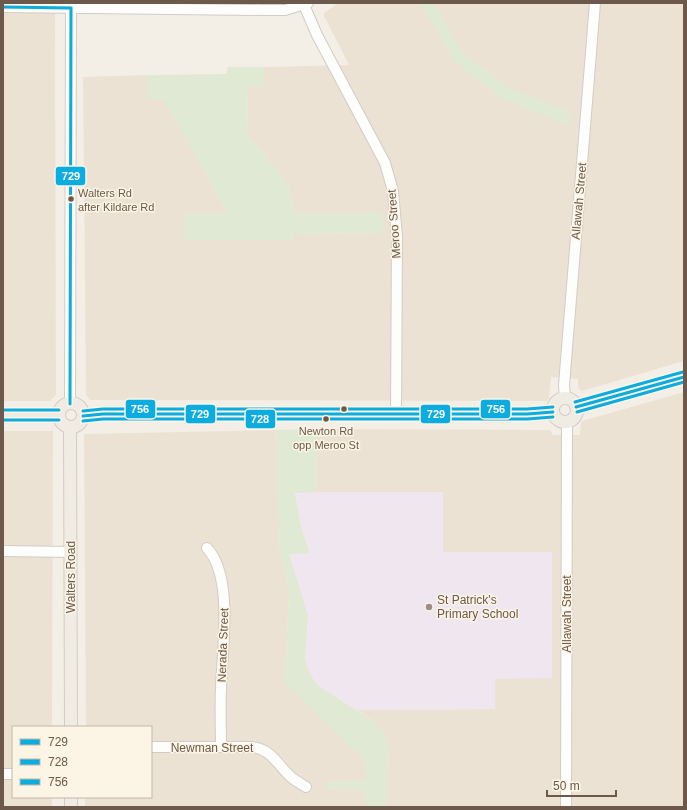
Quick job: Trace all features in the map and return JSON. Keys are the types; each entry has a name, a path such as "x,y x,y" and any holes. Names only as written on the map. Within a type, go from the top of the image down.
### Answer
{"main road":[{"path":"576,407 684,377"},
{"path":"565,398 572,401 577,411 574,417 567,422 558,420 553,412 555,404 561,399 565,398"},
{"path":"70,404 80,407 83,416 80,423 74,427 67,427 61,422 59,415 61,409 70,404"},
{"path":"83,416 103,414 396,415 527,414 553,412"},
{"path":"3,415 59,415"},
{"name":"Walters Road","path":"70,427 71,726"}],"street":[{"name":"Allawah Street","path":"565,398 567,353 595,3"},
{"path":"3,7 71,8 129,6 284,10 306,4"},
{"name":"Meroo Street","path":"306,4 318,35 385,163 393,192 397,237 396,415"},
{"path":"70,404 71,8"},
{"name":"Allawah Street","path":"566,807 567,422"},
{"name":"Nerada Street","path":"207,548 215,560 223,582 225,599 221,689 221,747"},
{"path":"3,551 71,552"},
{"name":"Newman Street","path":"152,747 261,748 268,753 292,778 306,787"}],"shaded area":[{"path":"3,3 55,3 56,395 50,401 3,401"},
{"path":"338,3 684,3 684,361 582,391 578,388 578,379 551,377 549,398 547,401 90,400 86,395 83,77 147,75 147,99 164,99 228,213 184,240 291,240 293,234 382,233 382,213 295,213 288,185 261,150 247,137 248,87 264,86 264,67 349,65 324,16 324,13"},
{"path":"684,392 684,807 386,807 388,741 376,723 357,710 495,709 495,679 552,552 443,553 443,492 316,492 317,429 550,430 553,435 580,435 582,421"},
{"path":"275,430 277,442 279,553 286,574 289,594 285,679 282,679 366,762 366,780 325,783 326,788 365,791 365,807 85,807 85,798 152,798 152,726 86,726 84,434"},
{"path":"3,431 53,431 52,726 12,726 12,798 52,798 52,807 3,807"},
{"name":"St Patrick's Primary School","path":"295,492 443,492 443,552 552,552 552,678 495,679 495,709 357,710 319,686 313,679 305,658 308,615 289,554 310,552 302,531"}],"green space":[{"path":"420,3 434,3 463,53 508,87 571,112 570,126 502,99 454,61"},
{"path":"228,67 264,67 264,86 248,87 247,137 261,150 288,185 295,213 382,213 383,233 293,234 291,240 184,240 183,213 228,213 164,100 147,99 147,75 226,74"},
{"path":"317,429 316,492 295,493 302,531 310,553 289,554 308,615 305,658 313,679 319,686 376,723 383,731 388,741 386,807 365,807 365,791 325,788 325,783 365,780 366,762 281,679 285,678 289,594 286,574 279,553 277,442 275,430"}],"transit line":[{"name":"729","path":"3,7 71,8"},
{"name":"729","path":"70,404 71,8"},
{"name":"756","path":"575,402 683,372"},
{"name":"729","path":"576,407 684,377"},
{"name":"728","path":"577,412 684,382"},
{"name":"756","path":"83,411 103,409 527,409 553,407"},
{"name":"756","path":"3,410 59,410"},
{"name":"729","path":"83,416 103,414 527,414 553,412"},
{"name":"728","path":"83,421 103,419 527,419 553,417"},
{"name":"728","path":"3,420 59,420"}],"place":[{"name":"Walters Rd after Kildare Rd","path":"71,199"},
{"name":"Newton Rd opp Meroo St","path":"326,419"},
{"name":"St Patrick's Primary School","path":"429,607"}]}
